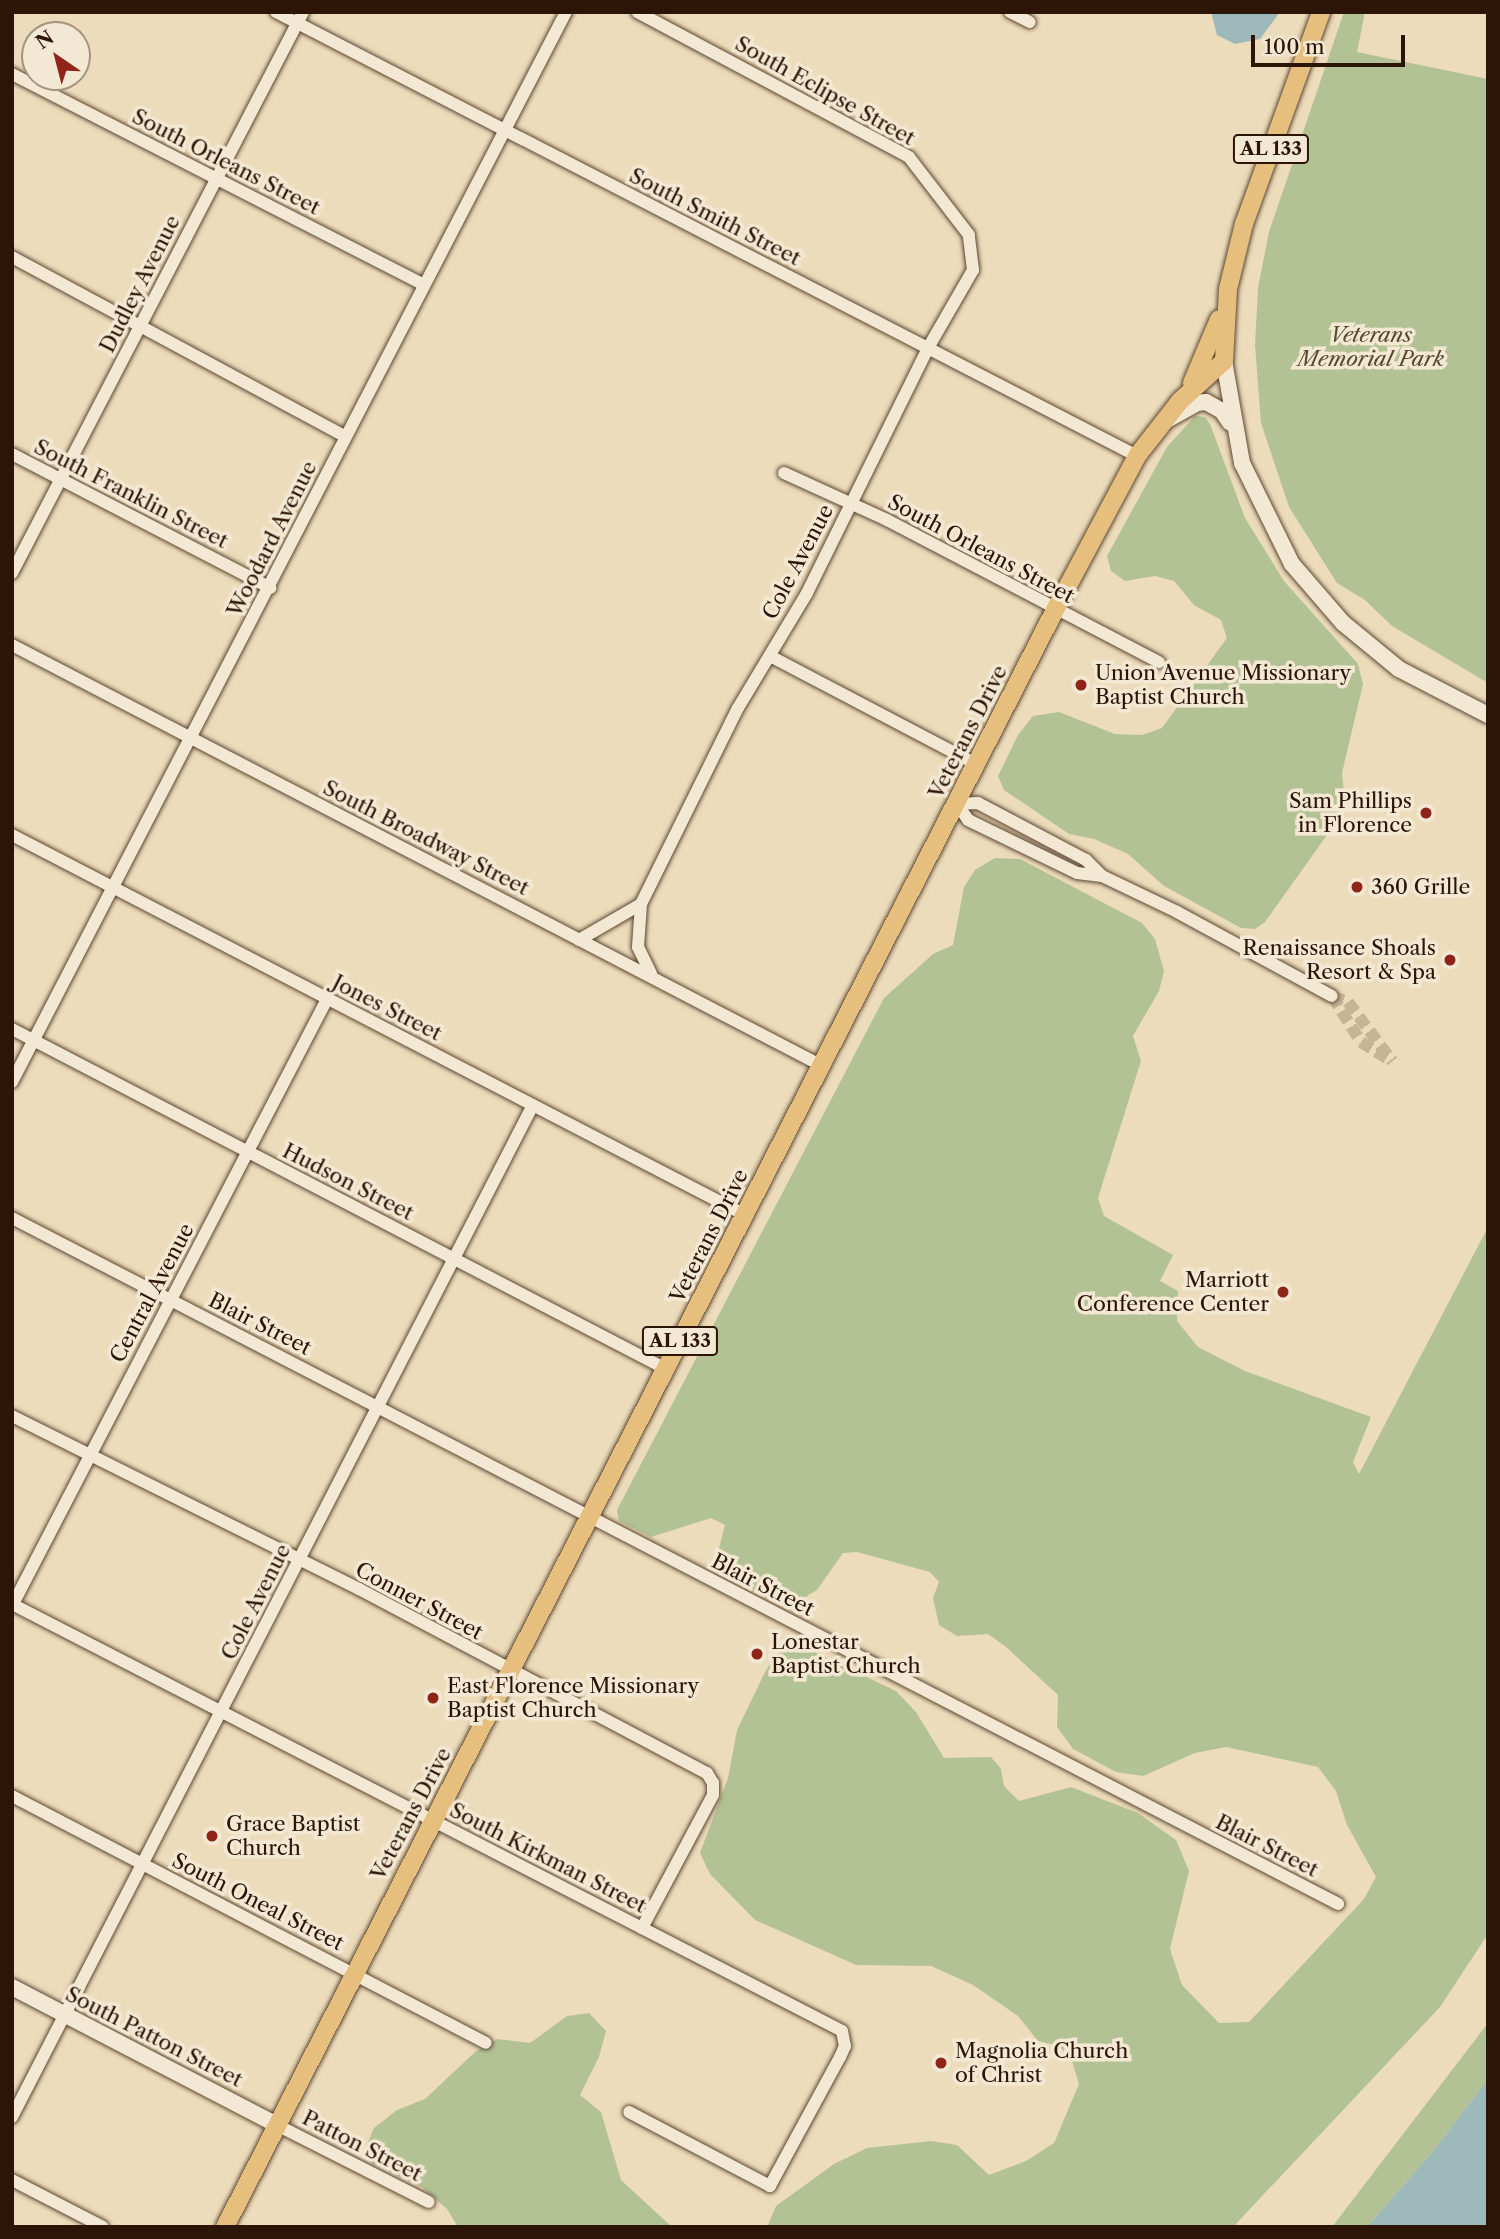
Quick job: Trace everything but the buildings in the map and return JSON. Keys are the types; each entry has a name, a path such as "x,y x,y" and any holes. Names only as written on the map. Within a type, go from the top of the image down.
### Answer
{"main road":[{"name":"AL 133","path":"1224,361 1228,289 1251,201 1321,12"},
{"path":"1180,401 1207,355 1228,289"},
{"path":"1224,361 1233,432"},
{"name":"Veterans Drive","path":"225,2227 1056,608 1137,456 1180,401 1224,361"},
{"path":"1160,424 1197,402 1206,402 1222,411 1233,432 1260,508 1292,564 1315,593 1399,669 1488,715"},
{"name":"South Patton Street","path":"12,1987 277,2125"}],"street":[{"name":"South Smith Street","path":"275,12 300,18 503,129 1137,456"},
{"name":"Woodard Avenue","path":"12,1082 270,588 422,284 566,12"},
{"name":"South Eclipse Street","path":"637,12 909,157 969,235"},
{"path":"1010,12 1030,22"},
{"name":"Dudley Avenue","path":"12,573 300,18"},
{"name":"South Orleans Street","path":"12,74 422,284"},
{"name":"Cole Avenue","path":"659,981 646,970 638,947 641,904 738,708 770,656 851,503 928,348 973,270 969,235"},
{"path":"12,257 345,436"},
{"name":"South Franklin Street","path":"12,454 270,588"},
{"name":"South Orleans Street","path":"784,473 851,503 1159,662"},
{"name":"South Broadway Street","path":"12,645 822,1066"},
{"path":"770,656 976,764"},
{"path":"957,804 978,803 1086,860 1102,876 1332,996"},
{"path":"957,804 968,820 1077,873 1102,876"},
{"name":"Jones Street","path":"12,835 745,1215"},
{"path":"579,940 641,904"},
{"name":"Central Avenue","path":"13,1605 327,999"},
{"name":"Hudson Street","path":"12,1029 666,1369"},
{"name":"Cole Avenue","path":"12,2116 533,1105"},
{"name":"Blair Street","path":"12,1219 1338,1904"},
{"name":"Conner Street","path":"12,1416 298,1562 359,1589 509,1671 676,1754 707,1773 713,1783 713,1795 642,1928"},
{"name":"South Kirkman Street","path":"13,1605 842,2031 845,2046 840,2057 770,2186 629,2112"},
{"name":"South Oneal Street","path":"12,1796 486,2043"},
{"name":"Patton Street","path":"277,2125 429,2202"},
{"path":"12,2180 103,2227"}],"green space":[{"name":"Veterans Memorial Park","path":"1344,12 1365,12 1357,52 1488,79 1488,683 1392,626 1365,600 1337,583 1289,507 1261,423 1255,345 1258,288 1269,232"},
{"path":"1195,416 1205,417 1210,424 1245,518 1284,581 1358,664 1363,684 1342,773 1345,802 1337,821 1265,922 1255,929 1241,928 1164,886 1128,854 1094,839 1069,834 1004,790 998,776 1018,735 1033,716 1059,712 1115,734 1142,735 1162,728 1227,638 1221,620 1194,605 1174,581 1155,576 1125,581 1111,571 1107,556 1167,447"},
{"path":"995,858 1020,859 1142,923 1155,939 1164,971 1159,991 1133,1036 1141,1061 1098,1198 1104,1216 1173,1255 1160,1281 1178,1291 1177,1321 1198,1347 1245,1371 1371,1417 1353,1462 1359,1474 1488,1227 1488,1934 1440,2007 1233,2227 767,2227 776,2206 834,2164 867,2148 931,2141 957,2145 989,2175 1026,2161 1054,2143 1079,2084 1071,2058 1059,2046 1038,2041 1018,2016 973,1985 931,1966 856,1965 755,1920 710,1874 700,1853 728,1778 737,1730 766,1670 781,1650 810,1650 896,1691 916,1712 944,1758 991,1757 1001,1769 1004,1786 1019,1801 1071,1787 1138,1813 1176,1840 1189,1871 1170,1949 1182,1985 1219,2023 1249,2022 1364,1899 1376,1877 1347,1825 1336,1791 1318,1767 1226,1747 1195,1753 1143,1776 1116,1772 1073,1749 1057,1727 1058,1695 1006,1647 988,1634 957,1636 939,1625 933,1598 939,1582 930,1572 857,1552 843,1553 817,1590 802,1599 770,1598 722,1573 715,1563 725,1525 711,1518 651,1537 619,1521 617,1510 884,998 933,954 953,945 964,887 975,870"},
{"path":"589,2013 606,2031 599,2057 580,2095 601,2112 621,2180 672,2227 458,2227 447,2209 422,2187 373,2164 363,2154 374,2128 397,2110 425,2099 475,2052 497,2039 530,2043 567,2016"},
{"path":"1488,2023 1488,2079 1434,2150 1367,2227 1332,2227"}],"water":[{"path":"1211,12 1280,12 1260,39 1235,44 1217,35"},
{"path":"1488,2079 1488,2227 1367,2227 1434,2150"}],"tunnel":[{"path":"1332,996 1361,1042 1392,1061"},
{"path":"1332,996 1348,1002 1392,1061"}],"place":[{"name":"Union Avenue Missionary Baptist Church","path":"1081,685"},
{"name":"Sam Phillips in Florence","path":"1426,813"},
{"name":"360 Grille","path":"1357,887"},
{"name":"Renaissance Shoals Resort & Spa","path":"1450,960"},
{"name":"Marriott Conference Center","path":"1283,1292"},
{"name":"Lonestar Baptist Church","path":"757,1654"},
{"name":"East Florence Missionary Baptist Church","path":"433,1698"},
{"name":"Grace Baptist Church","path":"212,1836"},
{"name":"Magnolia Church of Christ","path":"941,2063"}]}
